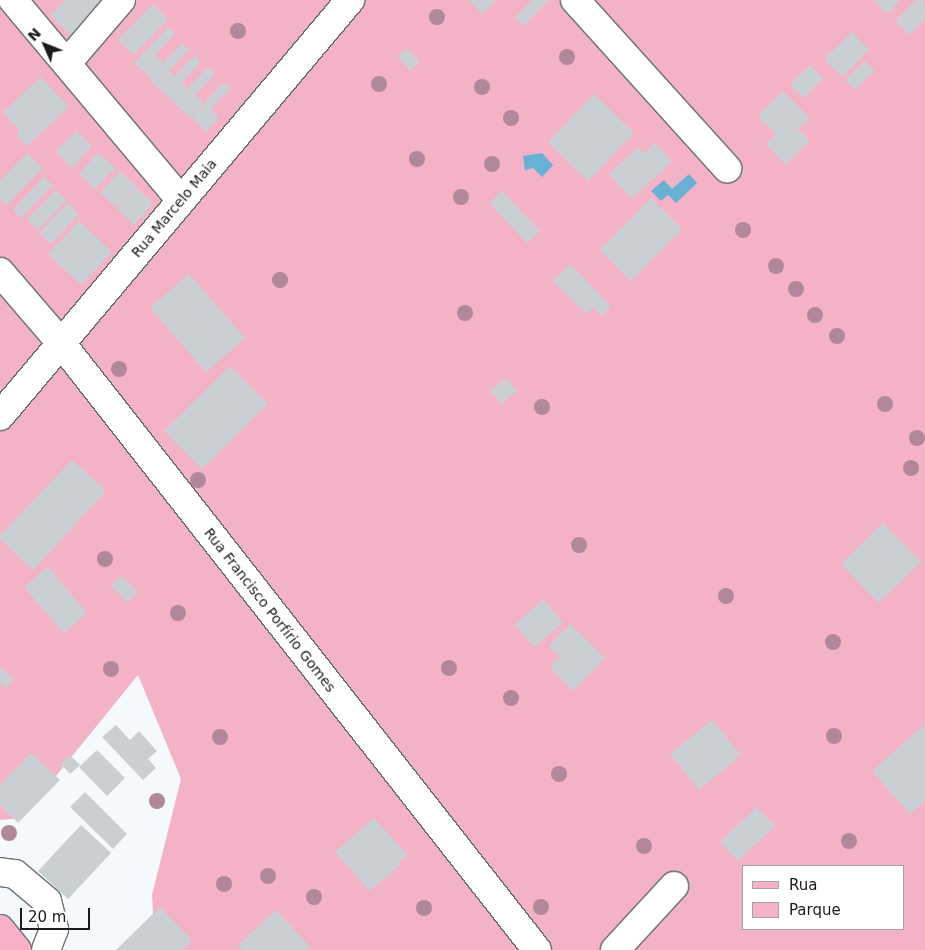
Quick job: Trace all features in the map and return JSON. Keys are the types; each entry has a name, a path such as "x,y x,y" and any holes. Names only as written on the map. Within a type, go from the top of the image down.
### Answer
{"main road":[{"path":"0,929 17,950"}],"street":[{"path":"13,0 181,200"},
{"path":"67,63 121,0"},
{"name":"Rua Marcelo Maia","path":"0,416 350,0"},
{"path":"575,0 727,168"},
{"name":"Rua Francisco Porfírio Gomes","path":"0,272 61,343 537,950"},
{"path":"0,872 15,874 47,901 54,929 46,950"},
{"path":"615,950 674,886"}],"green space":[{"path":"0,0 925,0 925,950 155,950 152,895 181,779 138,675 22,818 0,820"}],"water":[{"path":"542,153 553,165 542,177 533,168 525,170 523,156"},
{"path":"689,174 697,183 676,203 668,195 661,201 651,191 664,180 672,189"}],"building":[{"path":"65,0 113,0 74,39 50,15"},
{"path":"469,0 496,0 482,14"},
{"path":"532,0 549,0 523,26 515,17"},
{"path":"873,0 900,0 887,14"},
{"path":"916,0 921,0 925,4 925,19 909,35 895,21"},
{"path":"153,4 168,19 134,55 118,40"},
{"path":"168,27 175,34 155,55 163,63 182,43 189,50 169,71 174,76 160,90 149,79 154,74 150,77 134,63"},
{"path":"852,32 869,50 842,77 824,59"},
{"path":"407,48 420,62 410,71 398,57"},
{"path":"195,55 201,61 182,83 187,89 208,67 215,74 195,95 203,103 189,117 174,103 179,96 174,102 161,90"},
{"path":"865,61 875,70 855,90 845,80"},
{"path":"810,65 823,78 804,98 790,85"},
{"path":"41,77 69,107 27,146 16,135 20,131 3,112"},
{"path":"224,82 231,88 211,109 219,117 206,132 191,117"},
{"path":"783,91 810,118 798,129 810,141 786,165 766,144 776,134 758,116"},
{"path":"594,94 634,133 588,181 548,142"},
{"path":"76,131 92,146 72,168 56,152"},
{"path":"655,143 672,161 632,199 609,174 638,147 644,154"},
{"path":"98,152 115,168 95,189 79,174"},
{"path":"27,153 43,168 7,205 0,198 0,181"},
{"path":"120,171 137,187 117,208 100,193"},
{"path":"44,177 53,185 21,218 13,210"},
{"path":"137,188 153,203 134,225 117,209"},
{"path":"56,190 67,200 38,230 27,219"},
{"path":"502,191 540,231 527,243 489,203"},
{"path":"651,198 682,229 631,281 600,250"},
{"path":"68,203 79,214 51,244 39,233"},
{"path":"79,221 112,252 81,285 48,254"},
{"path":"570,264 611,307 601,316 593,307 586,314 553,281"},
{"path":"189,274 245,338 206,372 150,308"},
{"path":"230,366 268,404 202,469 164,431"},
{"path":"506,378 517,391 501,404 490,391"},
{"path":"72,460 106,491 33,570 0,539 0,536"},
{"path":"883,523 921,562 878,603 841,564"},
{"path":"48,567 87,613 64,633 24,587"},
{"path":"121,576 138,592 127,602 111,586"},
{"path":"544,599 563,623 534,647 515,624"},
{"path":"570,624 605,658 573,691 550,667 560,657 549,646"},
{"path":"0,667 14,679 6,688 0,683"},
{"path":"712,720 741,755 699,790 670,754"},
{"path":"925,724 925,801 910,814 872,771"},
{"path":"116,725 130,740 139,731 157,751 148,759 156,768 143,780 102,737"},
{"path":"97,750 125,778 107,796 79,767"},
{"path":"31,753 60,780 18,823 0,805 0,785"},
{"path":"70,755 80,765 70,774 61,764"},
{"path":"85,792 127,834 113,849 70,807"},
{"path":"757,807 775,826 738,861 720,842"},
{"path":"374,818 407,855 399,862 401,864 370,891 335,852"},
{"path":"81,825 111,853 68,899 38,871"},
{"path":"160,907 192,940 182,950 116,950"},
{"path":"276,910 313,950 242,950 238,945"}]}
